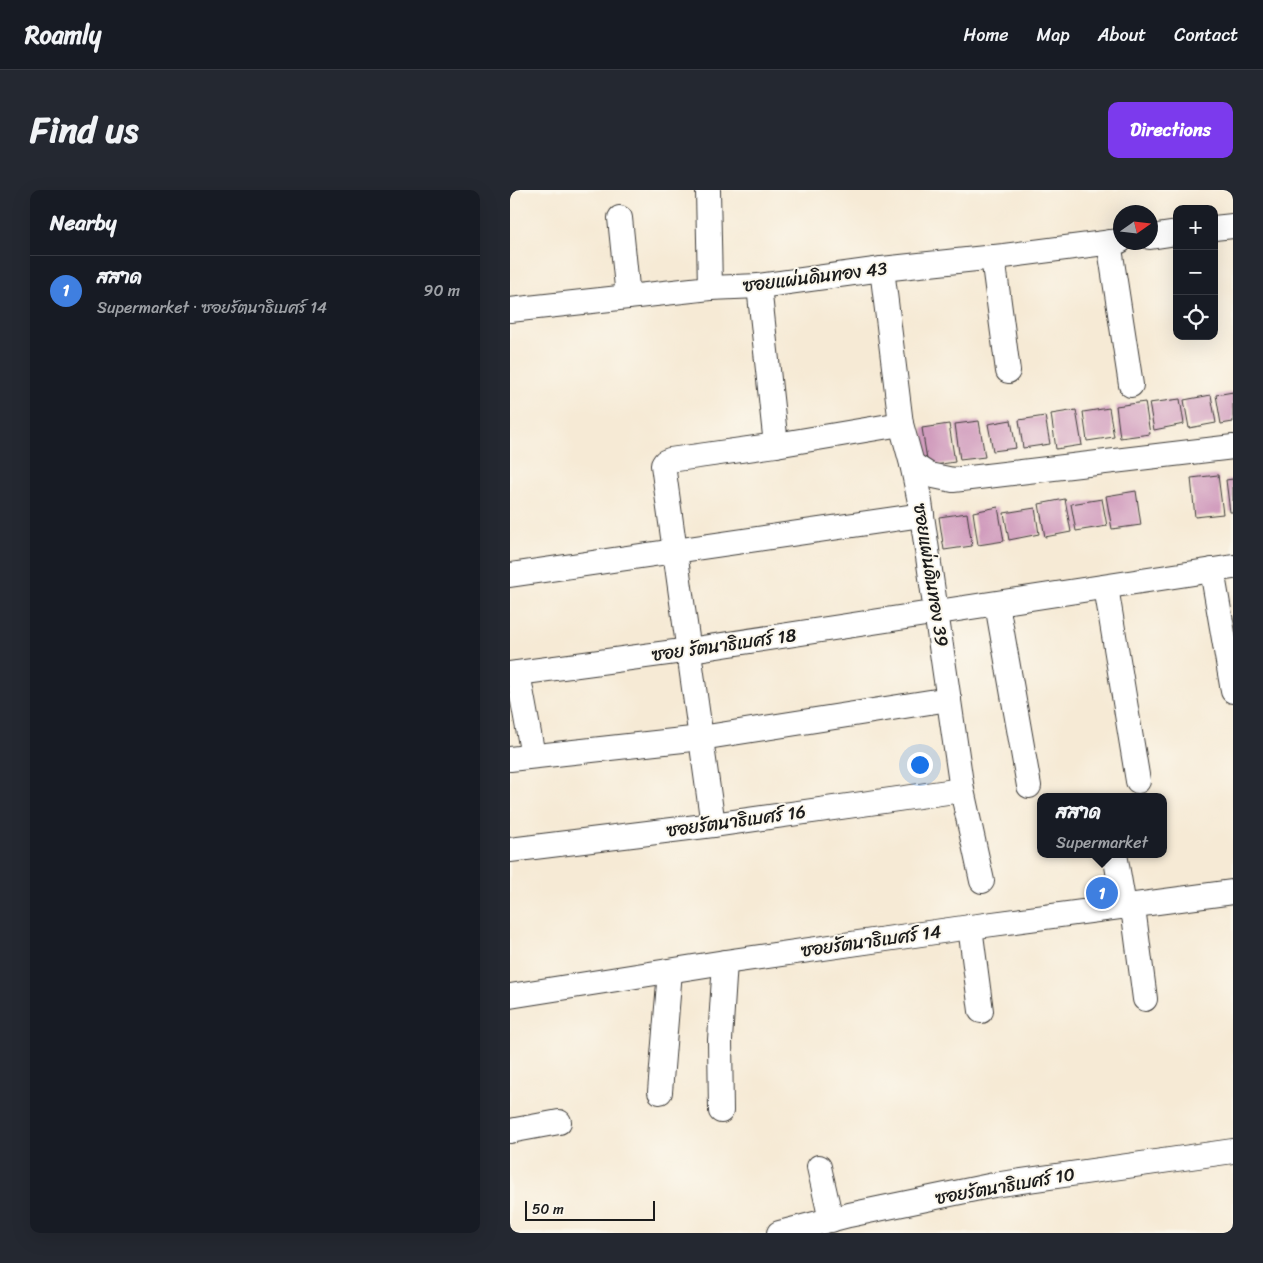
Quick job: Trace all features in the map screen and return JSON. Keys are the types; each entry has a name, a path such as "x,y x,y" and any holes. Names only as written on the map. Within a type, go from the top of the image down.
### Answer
{"street":[{"path":"708,190 710,288"},
{"path":"620,218 628,297"},
{"path":"1158,236 1173,234"},
{"name":"ซอยแผ่นดินทอง 43","path":"510,310 710,288 759,286 1113,241"},
{"path":"1115,250 1131,385"},
{"path":"993,257 1008,371"},
{"name":"ซอยแผ่นดินทอง 39","path":"882,269 901,424 921,508 962,790 982,881"},
{"path":"759,286 776,445"},
{"path":"713,825 663,465 665,462 901,424"},
{"path":"912,464 929,475 952,480 1233,447"},
{"path":"510,575 675,550 921,508 933,492 952,480"},
{"path":"1223,568 1233,691"},
{"name":"ซอย รัตนาธิเบศร์ 18","path":"514,674 690,650 1223,568"},
{"path":"1106,587 1138,781"},
{"path":"997,604 1029,786"},
{"path":"514,674 534,756"},
{"path":"510,759 701,738 949,699"},
{"name":"ซอยรัตนาธิเบศร์ 16","path":"510,850 713,825 962,790"},
{"path":"1116,858 1124,906 1134,916 1145,999"},
{"name":"ซอยรัตนาธิเบศร์ 14","path":"510,996 726,962 1233,892"},
{"path":"970,927 982,1011"},
{"path":"720,1111 720,1040 726,962"},
{"path":"660,1092 670,971"},
{"path":"510,1131 559,1122"},
{"name":"ซอยรัตนาธิเบศร์ 10","path":"779,1233 994,1185 1233,1151"},
{"path":"819,1167 831,1220"}],"building":[{"path":"1233,392 1233,422 1221,424 1216,395"},
{"path":"1211,395 1216,423 1189,428 1184,400"},
{"path":"1180,399 1184,424 1154,430 1149,403"},
{"path":"1145,402 1150,434 1120,438 1116,406"},
{"path":"1109,408 1114,437 1087,441 1083,412"},
{"path":"1076,410 1082,445 1056,449 1051,414"},
{"path":"1045,416 1050,444 1023,448 1019,420"},
{"path":"1011,420 1016,448 993,451 988,424"},
{"path":"979,421 985,457 960,460 955,424"},
{"path":"949,424 955,462 928,466 922,428"},
{"path":"1218,475 1223,514 1195,517 1191,478"},
{"path":"1233,479 1233,512 1230,512 1226,480"},
{"path":"1136,491 1141,525 1112,529 1106,496"},
{"path":"1065,499 1071,532 1045,537 1039,504"},
{"path":"1102,499 1107,526 1076,531 1071,504"},
{"path":"998,507 1004,541 978,545 973,512"},
{"path":"1035,508 1039,534 1009,540 1004,513"},
{"path":"967,513 972,546 944,550 939,517"}],"place":[{"name":"สสาด","path":"1102,893"}]}
